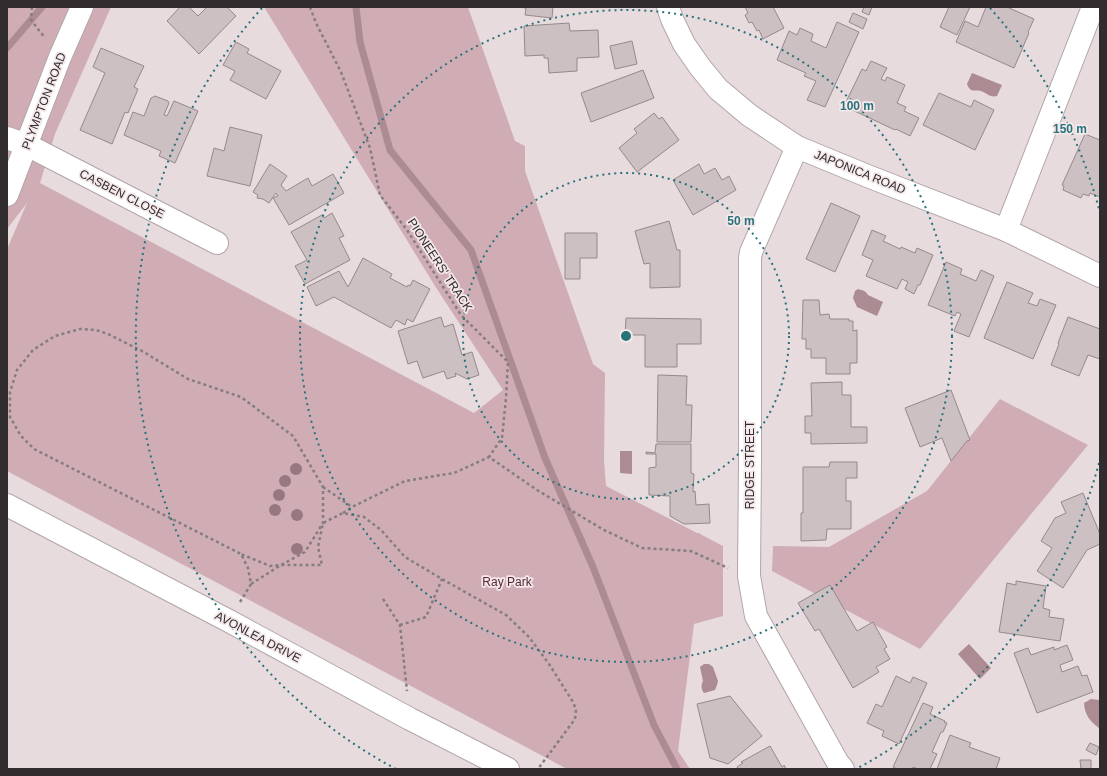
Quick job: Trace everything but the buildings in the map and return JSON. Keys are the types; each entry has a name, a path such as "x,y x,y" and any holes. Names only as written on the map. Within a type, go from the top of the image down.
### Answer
{"street":[{"name":"PLYMPTON ROAD","path":"7,195 17,142 60,57 82,7"},
{"name":"JAPONICA ROAD","path":"668,7 684,44 718,89 750,115 797,147 1006,230 1100,276"},
{"path":"1006,230 1093,7"},
{"name":"CASBEN CLOSE","path":"17,142 217,242"},
{"name":"RIDGE STREET","path":"797,147 751,252 750,258 749,576 756,616 838,763 843,769"},
{"name":"AVONLEA DRIVE","path":"7,505 229,621 410,719 508,769"}],"path":[{"path":"32,7 31,20 60,57"},
{"name":"PIONEERS' TRACK","path":"310,7 316,23 340,72 370,148 380,195 407,230 461,315 508,362 502,438 489,457"},
{"path":"322,487 323,523 318,547 322,566 270,566 241,554 34,449 9,418 10,392 17,370 33,350 55,336 80,328 96,330 108,334 142,351 188,379 241,397 293,436 322,487 352,507"},
{"path":"229,621 251,584 306,552 323,523 404,481 454,473 489,457 556,502 604,530 642,548 691,551 749,576"},
{"path":"343,513 364,517 381,530 405,556 442,580 506,614 529,637 549,664 573,702 576,710 574,719 538,769"},
{"path":"241,554 248,568 251,584"},
{"path":"400,626 426,617 442,580"},
{"path":"382,599 400,626 410,719"}],"green space":[{"name":"Ray Park","path":"7,7 111,7 55,134 40,183 474,413 503,390 435,286 264,7 468,7 515,141 525,146 525,171 593,364 605,373 604,461 606,486 723,546 723,616 694,624 678,751 690,769 567,769 7,471 7,249 27,203 7,229"},
{"path":"1000,399 1088,445 920,649 772,571 773,546 829,547 927,491"}],"shaded area":[{"path":"972,73 1002,85 997,96 992,96 981,91 971,90 967,84"},
{"path":"858,289 883,302 877,316 857,307 853,298 855,291"},
{"path":"620,451 632,451 632,474 620,473"},
{"path":"969,644 991,668 980,679 958,654"},
{"path":"704,664 709,664 713,667 718,681 715,690 704,693 702,688 703,681 700,667"},
{"path":"1091,699 1099,700 1100,729 1087,715 1084,703"}],"waterway":[{"path":"7,48 42,7"},
{"path":"356,7 360,42 390,150 471,250 545,458 593,567 654,725 677,769"}]}
